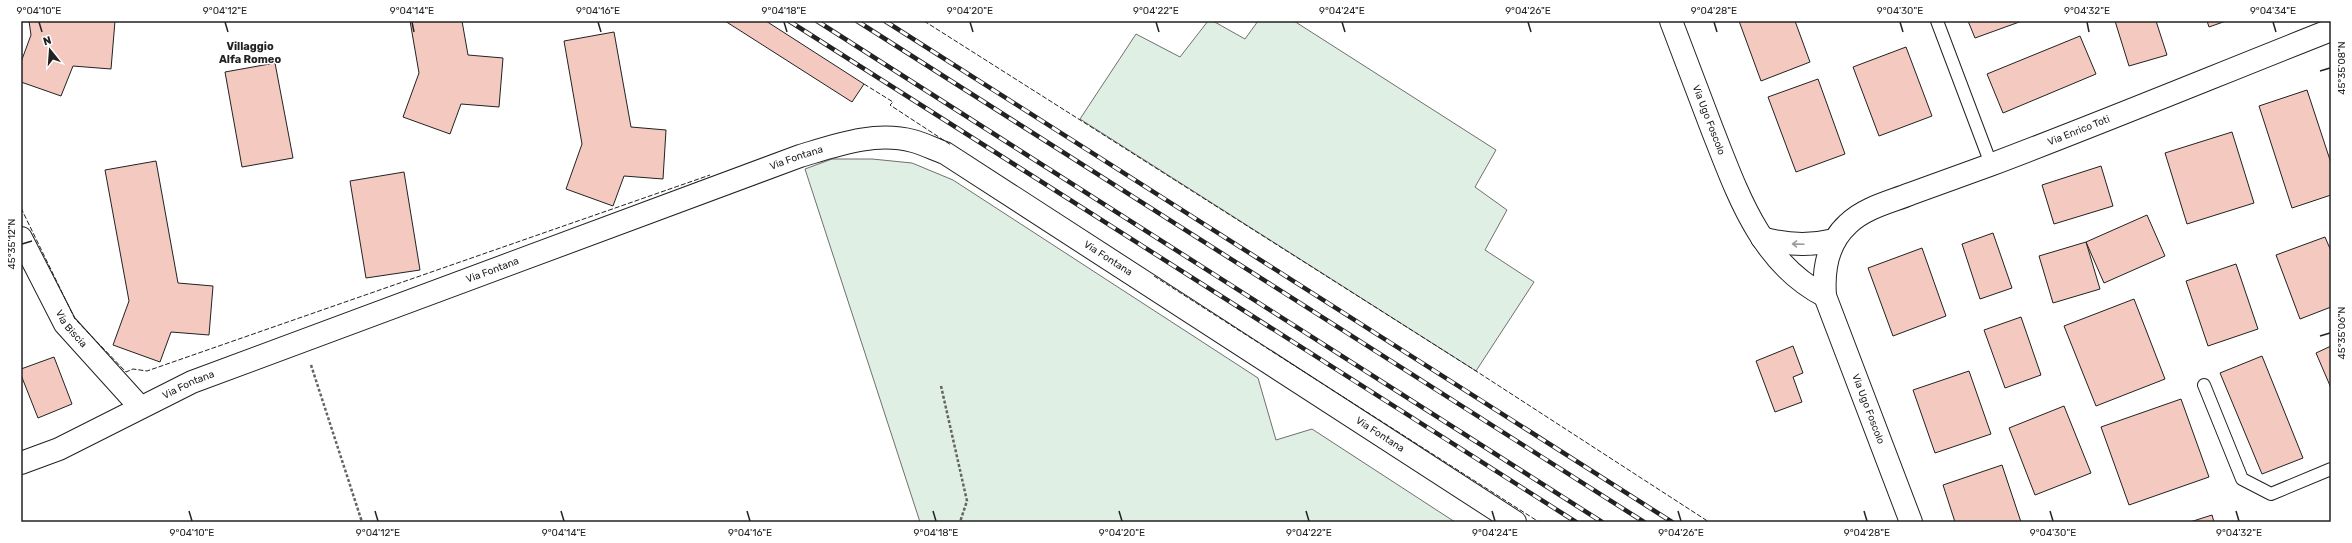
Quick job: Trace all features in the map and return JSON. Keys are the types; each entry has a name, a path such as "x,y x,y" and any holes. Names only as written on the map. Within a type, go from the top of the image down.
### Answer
{"street":[{"name":"Via Ugo Foscolo","path":"1671,21 1740,202 1762,238 1781,261 1812,289 1825,296"},
{"name":"Via Enrico Toti","path":"1835,240 1848,224 1866,212 2331,30"},
{"name":"Via Fontana","path":"21,463 59,449 192,382 800,156 849,142 877,137 912,141 945,153 1515,522"},
{"name":"Via Biscia","path":"21,238 65,324 140,407"},
{"path":"1762,238 1790,244 1812,245 1835,240"},
{"name":"Via Ugo Foscolo","path":"1835,240 1827,258 1823,274 1825,296 1910,522"}],"lane":[{"path":"1937,21 1991,164"},
{"path":"2204,385 2242,479 2271,494 2331,469"}],"path":[{"path":"304,340 362,522"},
{"path":"941,386 967,501 960,522"}],"green space":[{"path":"1208,21 1213,21 1245,39 1258,21 1294,21 1496,150 1475,187 1507,210 1485,250 1534,282 1476,371 1080,119 1136,34 1180,57"},
{"path":"832,159 872,159 912,163 953,180 1258,378 1276,440 1312,429 1455,522 920,522 805,169"}],"building":[{"path":"29,21 115,21 111,69 73,66 61,96 21,82 21,62 31,35"},
{"path":"410,21 462,21 468,55 503,58 499,107 461,104 450,134 403,117 419,73"},
{"path":"725,21 766,21 864,84 852,102"},
{"path":"1739,21 1795,21 1810,62 1761,81"},
{"path":"1968,21 2022,21 1975,38"},
{"path":"2115,21 2156,21 2167,55 2129,66"},
{"path":"2207,21 2226,21 2209,27"},
{"path":"614,32 631,127 666,130 663,179 624,176 613,206 566,189 582,144 564,41"},
{"path":"2080,36 2096,74 2003,113 1987,74"},
{"path":"1906,47 1932,116 1879,136 1853,67"},
{"path":"275,63 293,158 242,167 225,72"},
{"path":"1818,79 1845,154 1796,172 1768,97"},
{"path":"2307,90 2331,163 2331,195 2292,208 2259,106"},
{"path":"2232,132 2254,203 2187,224 2165,153"},
{"path":"156,161 178,283 213,286 209,335 171,332 160,362 113,345 129,301 105,170"},
{"path":"2101,166 2113,206 2054,224 2042,185"},
{"path":"404,172 420,270 366,278 350,181"},
{"path":"2147,215 2165,256 2104,283 2086,242"},
{"path":"1993,233 2012,288 1980,299 1962,244"},
{"path":"2325,237 2331,251 2331,307 2300,319 2276,255"},
{"path":"2086,242 2100,289 2053,303 2039,256"},
{"path":"1922,248 1946,316 1893,336 1868,268"},
{"path":"2236,264 2258,329 2208,346 2186,281"},
{"path":"2134,299 2165,379 2096,406 2064,326"},
{"path":"2021,317 2041,375 2005,388 1984,330"},
{"path":"1793,346 1803,373 1793,377 1802,402 1775,412 1756,361"},
{"path":"2331,346 2331,388 2316,353"},
{"path":"2262,356 2303,458 2262,474 2220,373"},
{"path":"54,357 72,404 38,418 21,375 21,369"},
{"path":"1969,371 1991,434 1935,453 1913,390"},
{"path":"2181,399 2209,477 2129,505 2101,427"},
{"path":"2064,406 2091,473 2035,495 2009,428"},
{"path":"2002,465 2021,522 1955,522 1943,485"},
{"path":"2212,515 2214,522 2190,522"}],"railway":[{"path":"789,21 1576,522"},
{"path":"817,21 1602,522"},
{"path":"857,21 1644,522"},
{"path":"885,21 1672,522"}],"fence":[{"path":"924,21 1476,371 1709,522"},
{"path":"864,84 893,102 890,105 951,145"},
{"path":"21,208 75,319 126,372 133,369 147,371 710,175"},
{"path":"1154,276 1539,522"}],"district":[{"name":"Villaggio Alfa Romeo","path":"250,52"}]}
